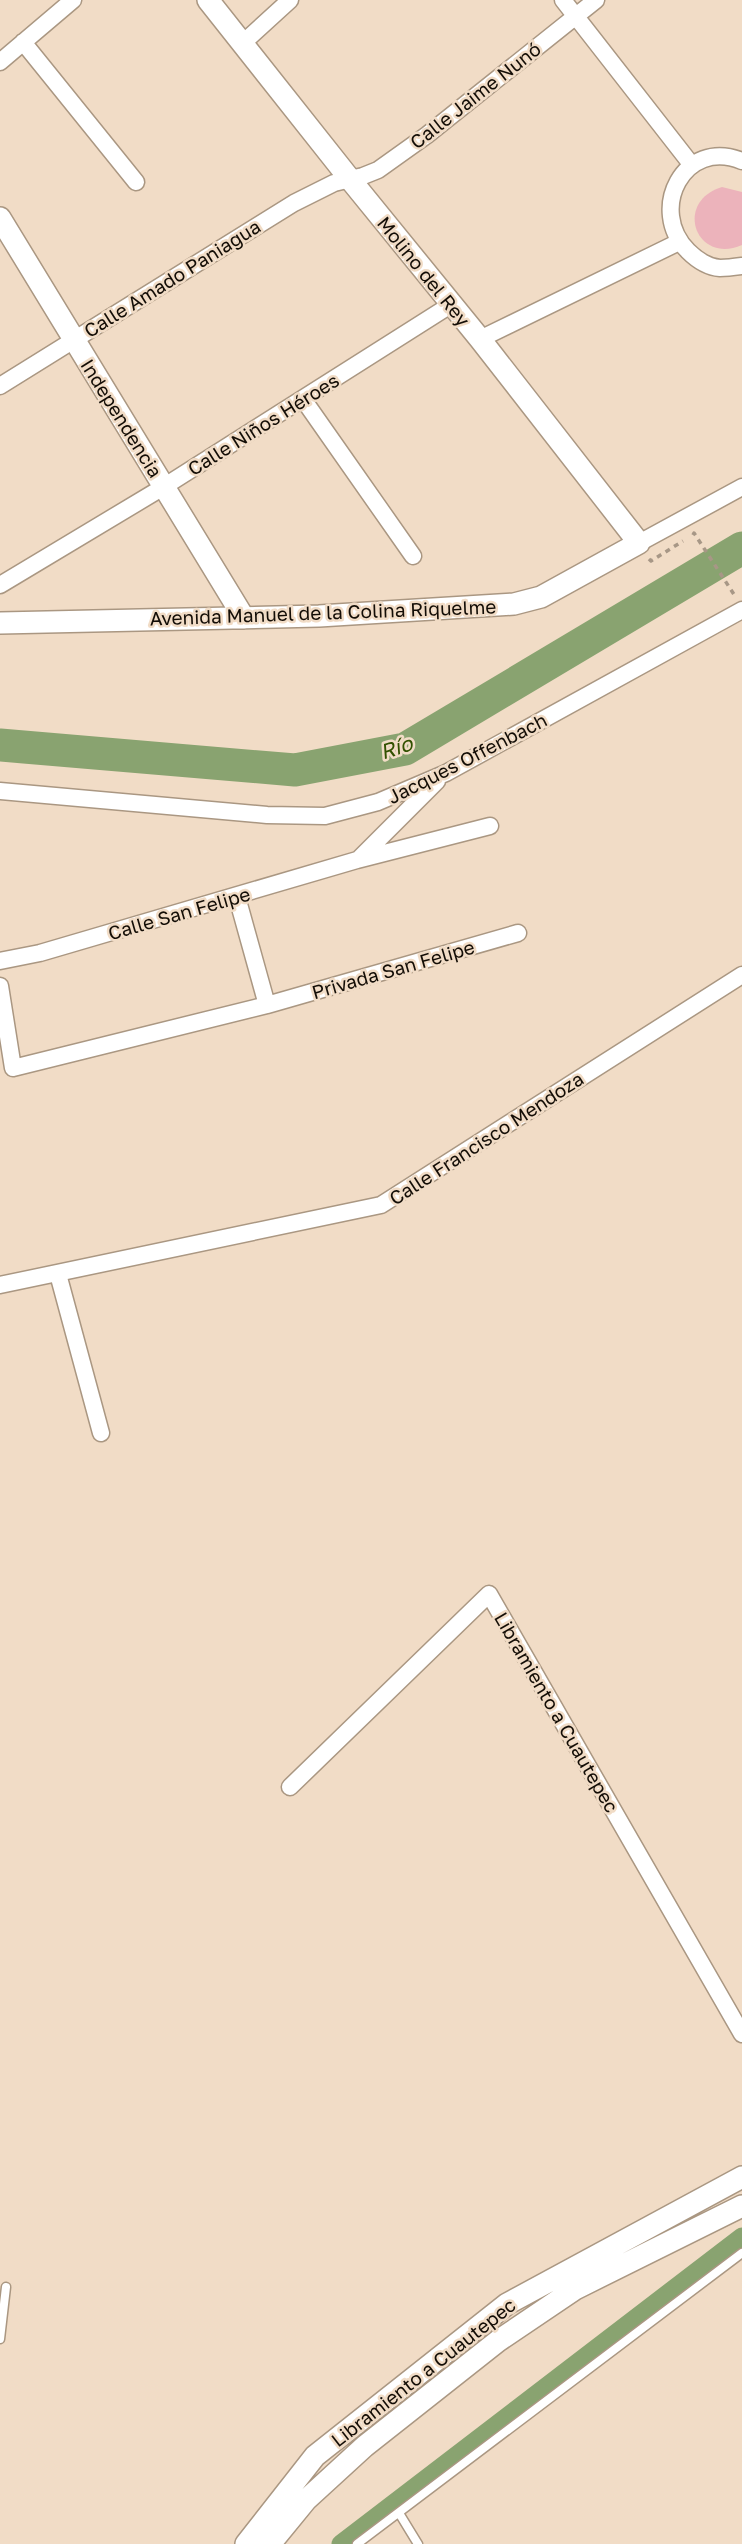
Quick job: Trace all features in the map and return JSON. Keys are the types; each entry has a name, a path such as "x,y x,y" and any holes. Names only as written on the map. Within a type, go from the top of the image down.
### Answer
{"street":[{"path":"0,62 73,0"},
{"name":"Molino del Rey","path":"208,0 480,339 639,543"},
{"path":"243,43 290,0"},
{"path":"563,0 691,164"},
{"name":"Calle Jaime Nunó","path":"349,178 378,170 427,135 596,0"},
{"path":"23,42 136,182"},
{"path":"742,161 722,156 691,164 677,180 670,201 670,221 679,242 696,260 719,268 742,266"},
{"name":"Calle Amado Paniagua","path":"0,386 295,203 349,178"},
{"name":"Independencia","path":"0,218 244,618"},
{"path":"480,339 679,242"},
{"name":"Calle Niños Héroes","path":"0,585 164,486 452,304"},
{"path":"303,399 413,556"},
{"name":"Avenida Manuel de la Colina Riquelme","path":"0,623 244,618 514,604 541,597 742,486"},
{"name":"Jacques Offenbach","path":"0,792 267,815 325,816 378,802 446,773 739,603"},
{"path":"357,860 446,773"},
{"path":"357,860 490,826"},
{"name":"Calle San Felipe","path":"0,961 40,953 357,860"},
{"path":"0,986 13,1068 267,1005 237,897"},
{"name":"Privada San Felipe","path":"267,1005 518,933"},
{"name":"Calle Francisco Mendoza","path":"0,1284 381,1205 742,975"},
{"path":"58,1273 101,1433"},
{"name":"Libramiento a Cuautepec","path":"290,1787 489,1594 742,2034"},
{"name":"Libramiento a Cuautepec","path":"246,2544 315,2456 507,2304 742,2177"},
{"name":"Libramiento a Cuautepec","path":"270,2544 306,2500 365,2446 498,2341 575,2289 742,2206"}],"lane":[{"path":"357,2544 742,2253"},
{"path":"0,2339 6,2287"},
{"path":"399,2512 418,2544"}],"path":[{"path":"694,533 739,603"}],"shaded area":[{"path":"722,187 742,192 742,245 726,249 713,246 703,239 696,229 695,217 698,205 707,195"}],"waterway":[{"name":"Río","path":"0,745 295,770 405,749 742,548"},
{"path":"341,2544 742,2237"}]}
